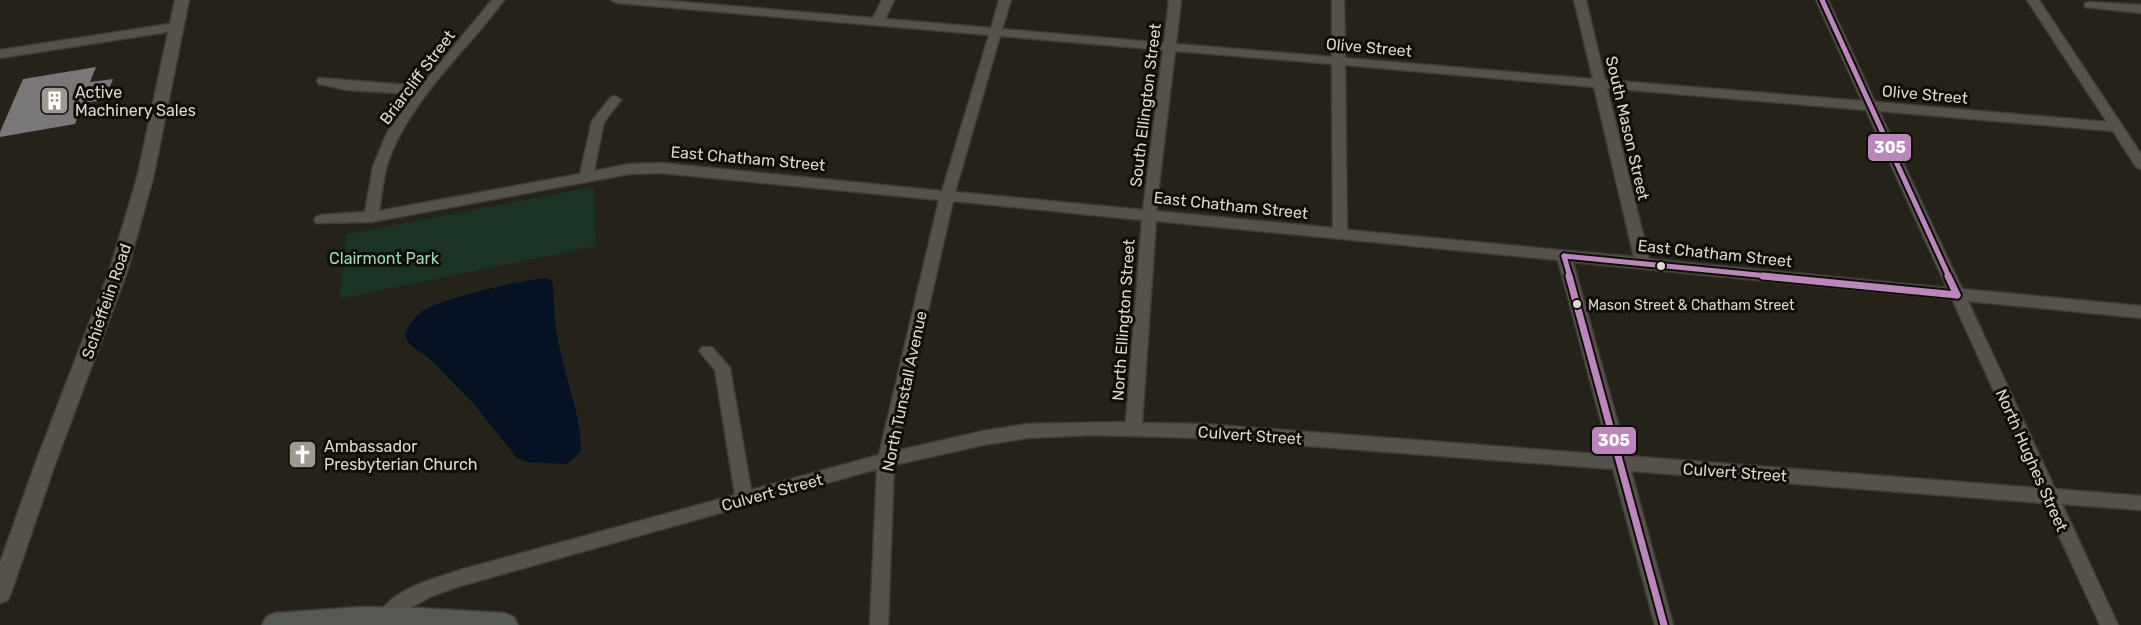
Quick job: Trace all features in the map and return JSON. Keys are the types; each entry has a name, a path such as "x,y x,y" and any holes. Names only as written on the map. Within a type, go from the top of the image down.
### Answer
{"main road":[{"path":"275,625 323,619 387,617 505,625"}],"street":[{"name":"Schieffelin Road","path":"0,593 44,467 118,272 144,178 182,0"},
{"name":"Briarcliff Street","path":"371,217 380,166 389,141 424,90 498,0"},
{"name":"Olive Street","path":"617,0 2117,127"},
{"path":"877,23 888,0"},
{"name":"North Tunstall Avenue","path":"879,625 886,460 947,196 1005,0"},
{"name":"South Ellington Street","path":"1149,215 1175,0"},
{"path":"1338,0 1340,233"},
{"name":"South Mason Street","path":"1580,0 1643,264"},
{"name":"North Hughes Street","path":"1822,0 2109,625"},
{"path":"2030,0 2141,164"},
{"path":"2089,5 2141,9"},
{"path":"0,54 176,27"},
{"path":"323,81 347,86 424,90"},
{"path":"586,177 598,121 615,100"},
{"name":"East Chatham Street","path":"321,220 371,217 629,169 661,168 2141,312"},
{"name":"North Ellington Street","path":"1134,428 1149,215"},
{"path":"1564,256 1664,625"},
{"path":"707,351 722,368 744,499"},
{"name":"Culvert Street","path":"387,617 405,602 426,590 460,578 886,460 1008,433 1056,429 1134,428 1204,431 2141,503"}],"green space":[{"name":"Clairmont Park","path":"594,187 596,246 339,299 347,234"}],"water":[{"path":"544,278 550,279 553,284 557,337 577,414 580,438 581,451 566,464 527,462 516,457 475,405 430,359 409,344 405,336 407,329 420,313 442,302 479,291"}],"building":[{"name":"Active Machinery Sales","path":"96,67 90,82 113,79 105,100 83,103 75,124 0,137 0,132 23,79"}],"transit line":[{"name":"305","path":"1822,0 1957,295"},
{"name":"305","path":"1564,256 1957,295"},
{"name":"305","path":"1564,256 1664,625"}],"place":[{"name":"Active Machinery Sales","path":"54,101"},
{"name":"Mason Street & Chatham Street","path":"1577,304"},
{"name":"Ambassador Presbyterian Church","path":"303,455"}]}
